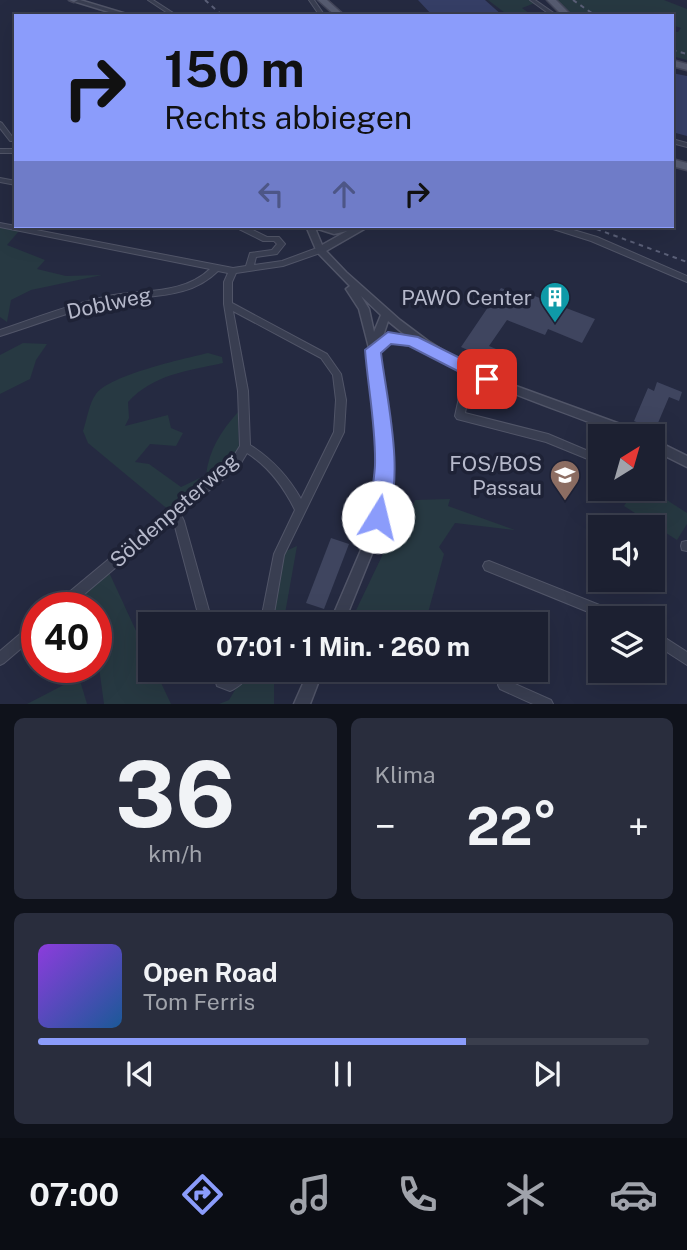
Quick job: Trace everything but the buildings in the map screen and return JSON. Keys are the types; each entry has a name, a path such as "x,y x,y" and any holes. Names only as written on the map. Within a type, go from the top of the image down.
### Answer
{"main road":[{"path":"322,0 339,14"},
{"path":"551,0 566,14"}],"street":[{"path":"73,0 123,14"},
{"path":"150,0 173,14"},
{"path":"532,0 553,14"},
{"path":"0,124 12,140"},
{"path":"15,228 233,271 283,263 320,250 358,228"},
{"path":"244,228 266,239 276,239 281,244 274,251 253,255 249,269"},
{"path":"311,228 320,250 364,309 373,350 384,460 383,498 373,536 341,612"},
{"path":"324,228 334,231 350,228"},
{"path":"559,228 594,239 687,279"},
{"path":"265,252 260,244 266,239"},
{"path":"332,264 386,314 440,354"},
{"name":"Doblweg","path":"0,333 110,298 192,284 210,276 215,269"},
{"name":"Söldenpeterweg","path":"78,592 234,465 245,447 243,391 228,304 228,282 233,271"},
{"path":"228,304 324,356 337,374 341,400 339,432 279,554 268,612"},
{"path":"373,350 386,314"},
{"path":"373,350 382,341 396,337 412,341 469,370 606,424"},
{"path":"469,370 460,416 548,438 588,455"},
{"path":"245,447 264,458 286,479 300,508"},
{"path":"665,450 687,462"},
{"path":"173,512 179,521 204,612"},
{"path":"489,566 588,606"},
{"path":"0,659 21,641"},
{"path":"665,644 687,659"},
{"path":"302,704 312,682"},
{"path":"504,685 547,704"}],"shaded area":[{"path":"488,0 530,0 535,3 522,8 530,14 506,14"},
{"path":"555,0 664,0 687,9 687,60 674,57 674,31 678,32 681,28 674,26 674,14 572,14"},
{"path":"0,227 19,231 7,245 45,260 37,269 66,276 102,275 31,290 11,300 7,322 0,317"},
{"path":"23,343 47,344 36,360 30,379 0,394 0,355"},
{"path":"208,353 222,357 223,363 160,379 128,402 129,418 125,426 168,415 171,428 183,433 176,446 150,444 135,462 149,464 181,487 206,475 217,441 238,412 239,449 228,465 170,511 88,443 83,431 94,398 104,387 131,374"},
{"path":"450,499 448,506 515,530 455,523 439,547 444,554 428,612 355,612 392,535 406,525 415,500"},
{"path":"665,499 687,513 687,524 677,540 665,532 665,515 638,515 624,506 627,501"},
{"path":"297,546 285,612 268,612 279,554"},
{"path":"107,568 138,635 138,682 161,682 171,704 104,704 101,683 112,683 112,592 78,592"},
{"path":"240,682 274,682 274,704 219,704 229,700"},
{"path":"67,683 81,683 87,704 27,704"}],"water":[{"path":"418,0 485,0 501,14 431,14"},
{"path":"674,73 687,76 687,136 674,133"}],"railway":[{"path":"205,0 221,14"},
{"path":"573,0 593,14"},
{"path":"674,51 687,54"},
{"path":"594,228 687,262"}],"place":[{"name":"PAWO Center","path":"555,324"},
{"name":"FOS/BOS Passau","path":"565,502"}],"route":[{"path":"378,517 383,498 384,460 373,350 388,338 412,341 487,379"}]}
